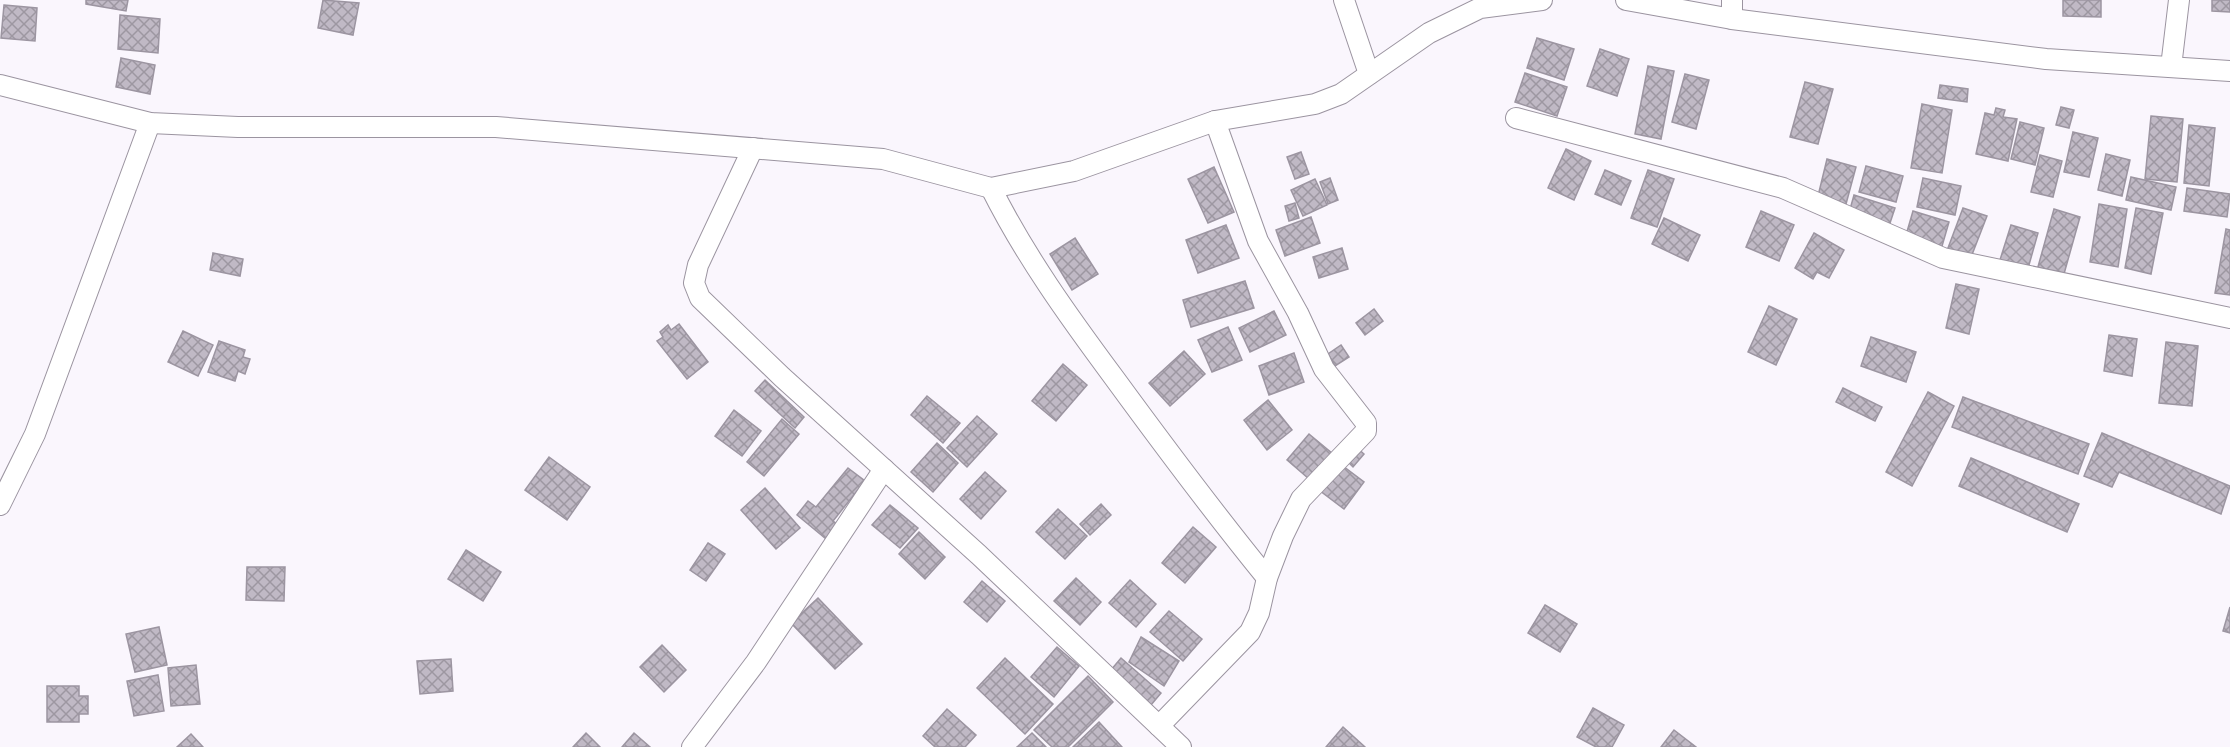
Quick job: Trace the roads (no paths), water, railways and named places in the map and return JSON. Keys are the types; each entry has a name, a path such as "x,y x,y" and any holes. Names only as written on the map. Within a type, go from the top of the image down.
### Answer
{"street":[{"path":"1344,0 1369,74"},
{"path":"0,85 150,123 238,127 496,127 883,159 991,188 1074,171 1215,121 1315,104 1341,94 1464,7 1480,8 1542,0"},
{"path":"1626,0 1732,10 2046,59 2230,71"},
{"path":"2171,67 2179,0"},
{"path":"1516,118 1783,188 1943,258 2230,318"},
{"path":"1159,726 1250,632 1259,613 1267,578 1300,499 1366,431 1366,423 1324,369 1298,313 1258,242 1215,121"},
{"path":"0,505 35,434 150,123"},
{"path":"753,148 698,266 694,283 700,298 980,555 1181,747"},
{"path":"991,188 1013,233 1051,291 1143,418 1267,578"},
{"path":"692,747 763,653 884,469"}]}
